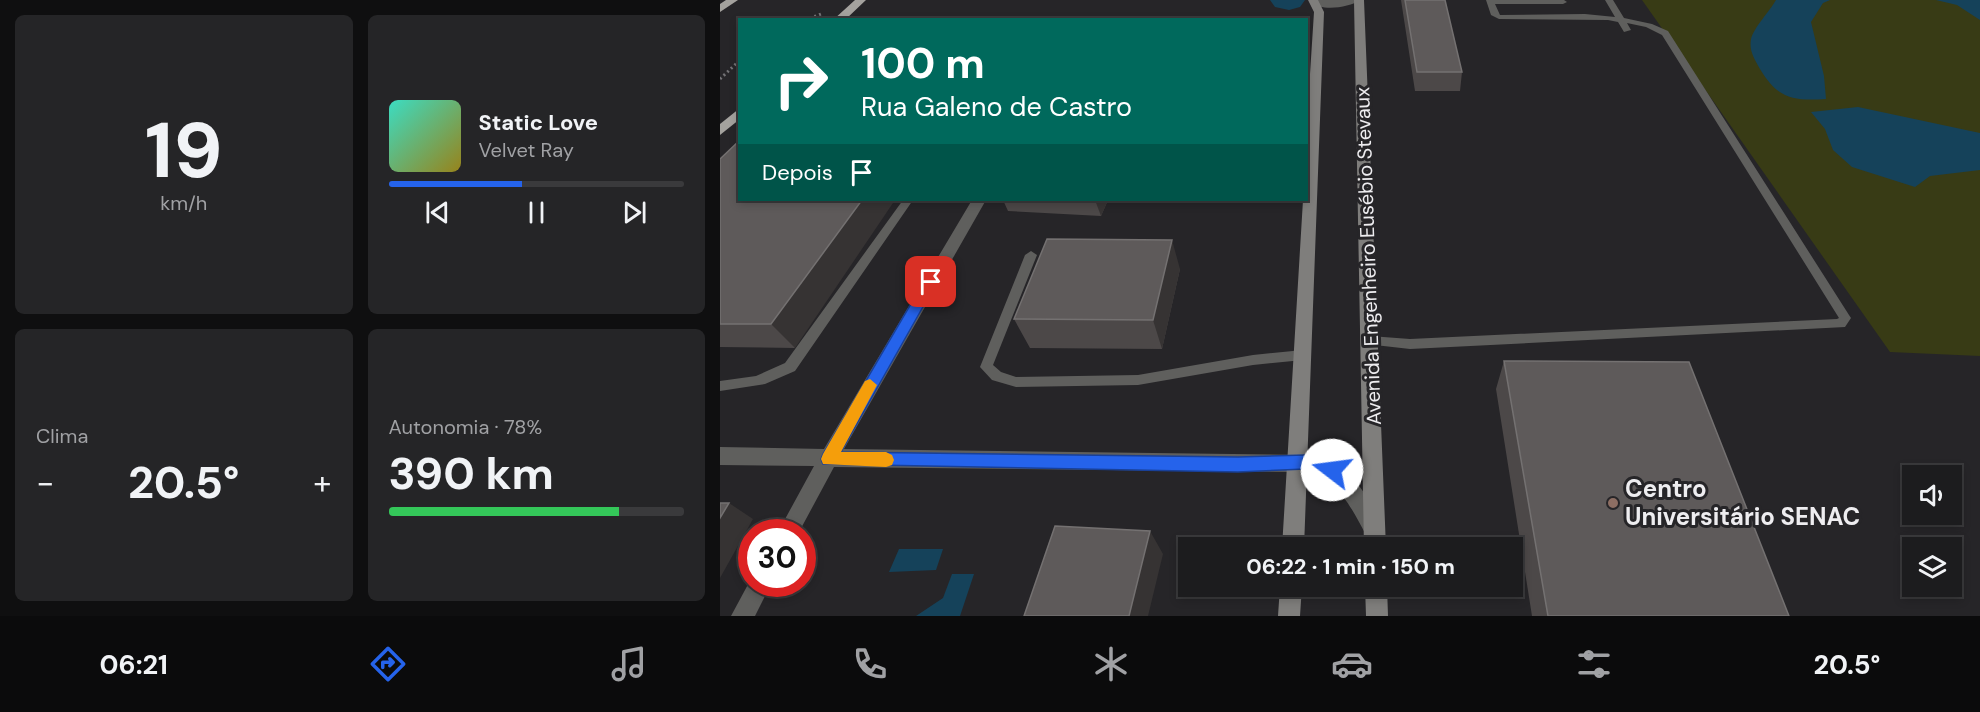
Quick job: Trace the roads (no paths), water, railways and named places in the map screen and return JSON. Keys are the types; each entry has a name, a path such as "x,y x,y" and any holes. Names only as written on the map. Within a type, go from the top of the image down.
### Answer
{"highway":[{"path":"720,9 733,0"},
{"path":"840,18 861,0"},
{"path":"720,131 738,114"}],"main road":[{"name":"Avenida Engenheiro Eusébio Stevaux","path":"1357,0 1375,537"},
{"path":"1294,537 1319,12 1315,1"},
{"path":"1289,616 1290,597"},
{"path":"1376,597 1377,616"}],"street":[{"path":"1315,1 1342,4 1357,0"},
{"path":"795,519 978,201"},
{"path":"720,456 1315,463 1332,470 1346,481 1358,497 1374,537"},
{"path":"742,616 753,597"}],"lane":[{"path":"1609,0 1627,30"},
{"path":"1370,341 1410,344 1841,324 1845,318 1669,37 1655,27 1620,19 1499,17 1495,15 1490,1 1563,2"},
{"path":"720,386 753,384 776,376 790,367 907,201"},
{"path":"1030,255 986,368 997,376 1016,382 1137,380 1253,360 1303,355"}],"water":[{"path":"1776,0 1830,0 1823,3 1811,22 1824,76 1826,99 1787,96 1773,87 1754,58 1751,39"},
{"path":"1936,0 1980,0 1980,20 1957,5"},
{"path":"1858,107 1980,133 1980,170 1930,176 1915,187 1852,167 1833,150 1825,129 1811,112"},
{"path":"899,549 943,549 936,570 889,572"},
{"path":"952,574 974,574 960,616 916,616 943,598"}],"place":[{"name":"Centro Universitário SENAC","path":"1613,503"}]}
